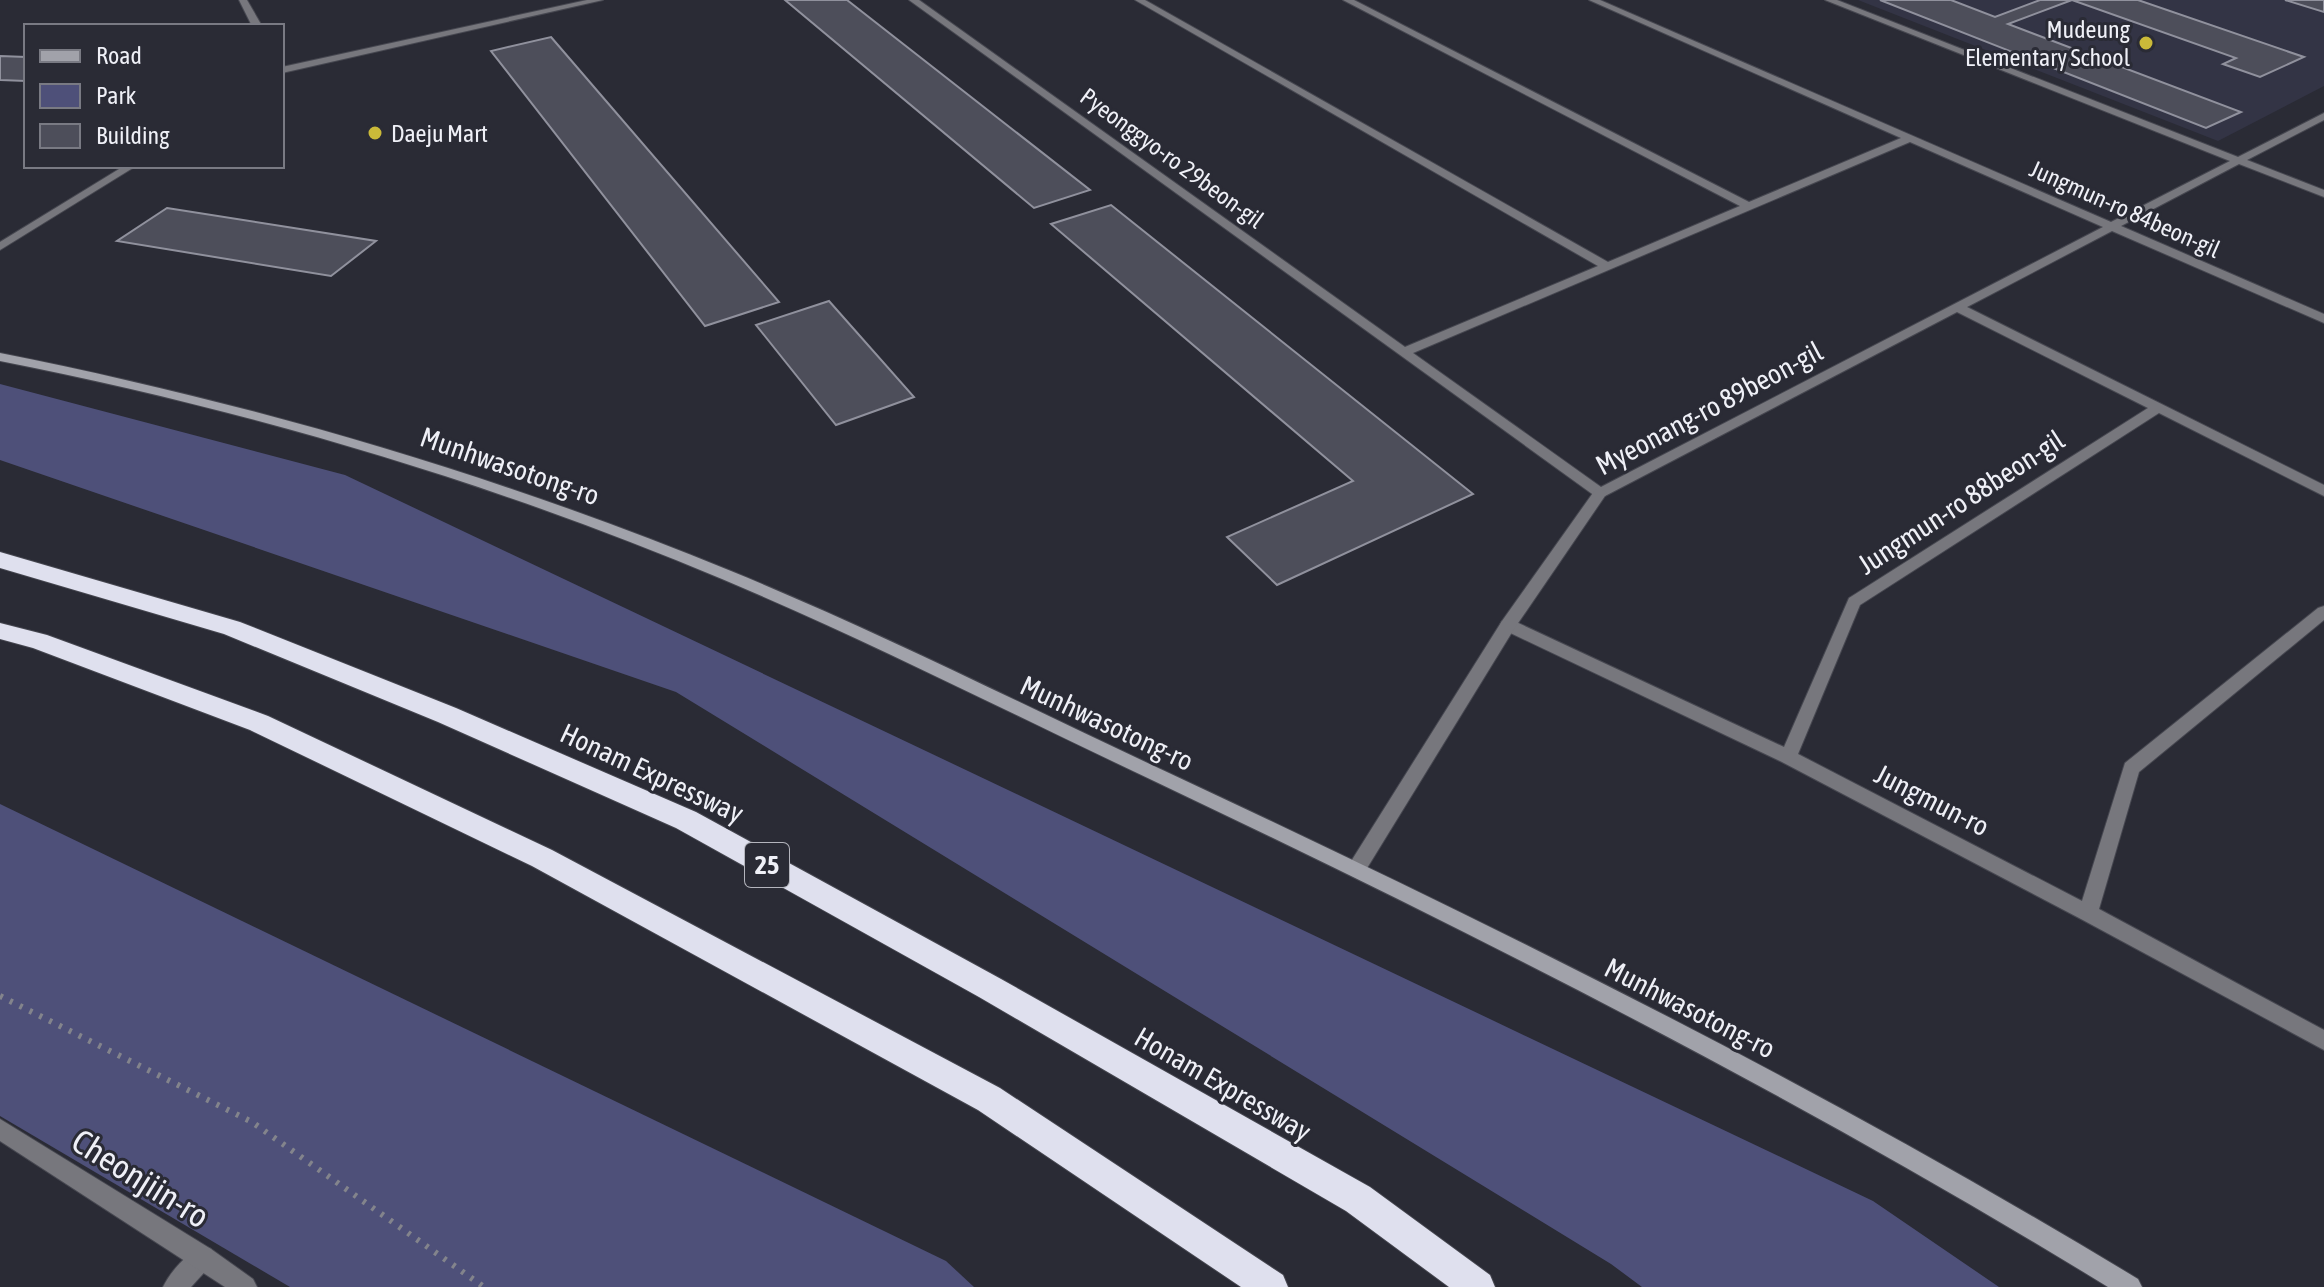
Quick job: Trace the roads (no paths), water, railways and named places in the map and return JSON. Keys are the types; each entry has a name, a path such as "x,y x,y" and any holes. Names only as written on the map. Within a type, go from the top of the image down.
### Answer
{"highway":[{"name":"Honam Expressway","path":"0,560 232,628 447,715 686,820 990,988 1358,1199 1478,1287"},
{"path":"0,631 39,641 259,723 542,858 989,1099 1271,1287"}],"street":[{"path":"243,0 256,24"},
{"path":"284,70 599,0"},
{"name":"Pyeonggyo-ro 29beon-gil","path":"913,0 1600,493"},
{"path":"1139,0 1607,266"},
{"path":"1347,0 1749,206"},
{"path":"1829,0 2324,194"},
{"name":"Jungmun-ro 84beon-gil","path":"1601,1 2324,319"},
{"name":"Myeonang-ro 89beon-gil","path":"1357,868 1508,625 1600,493 2324,116"},
{"path":"1404,352 1910,138"},
{"path":"0,247 128,168"},
{"path":"1957,307 2324,491"},
{"name":"Munhwasotong-ro","path":"0,357 170,393 400,455 588,520 828,619 1357,868 1749,1066 2062,1244 2130,1287"},
{"name":"Jungmun-ro 88beon-gil","path":"1788,757 1854,602 2158,408"},
{"path":"2088,913 2131,768 2324,612"},
{"name":"Jungmun-ro","path":"1508,625 1788,757 2088,913 2324,1041"},
{"name":"Cheonjiin-ro","path":"0,1129 203,1257 245,1287"},
{"path":"175,1287 203,1257"}],"place":[{"name":"Mudeung Elementary School","path":"2146,43"},
{"name":"Daeju Mart","path":"375,133"}]}
